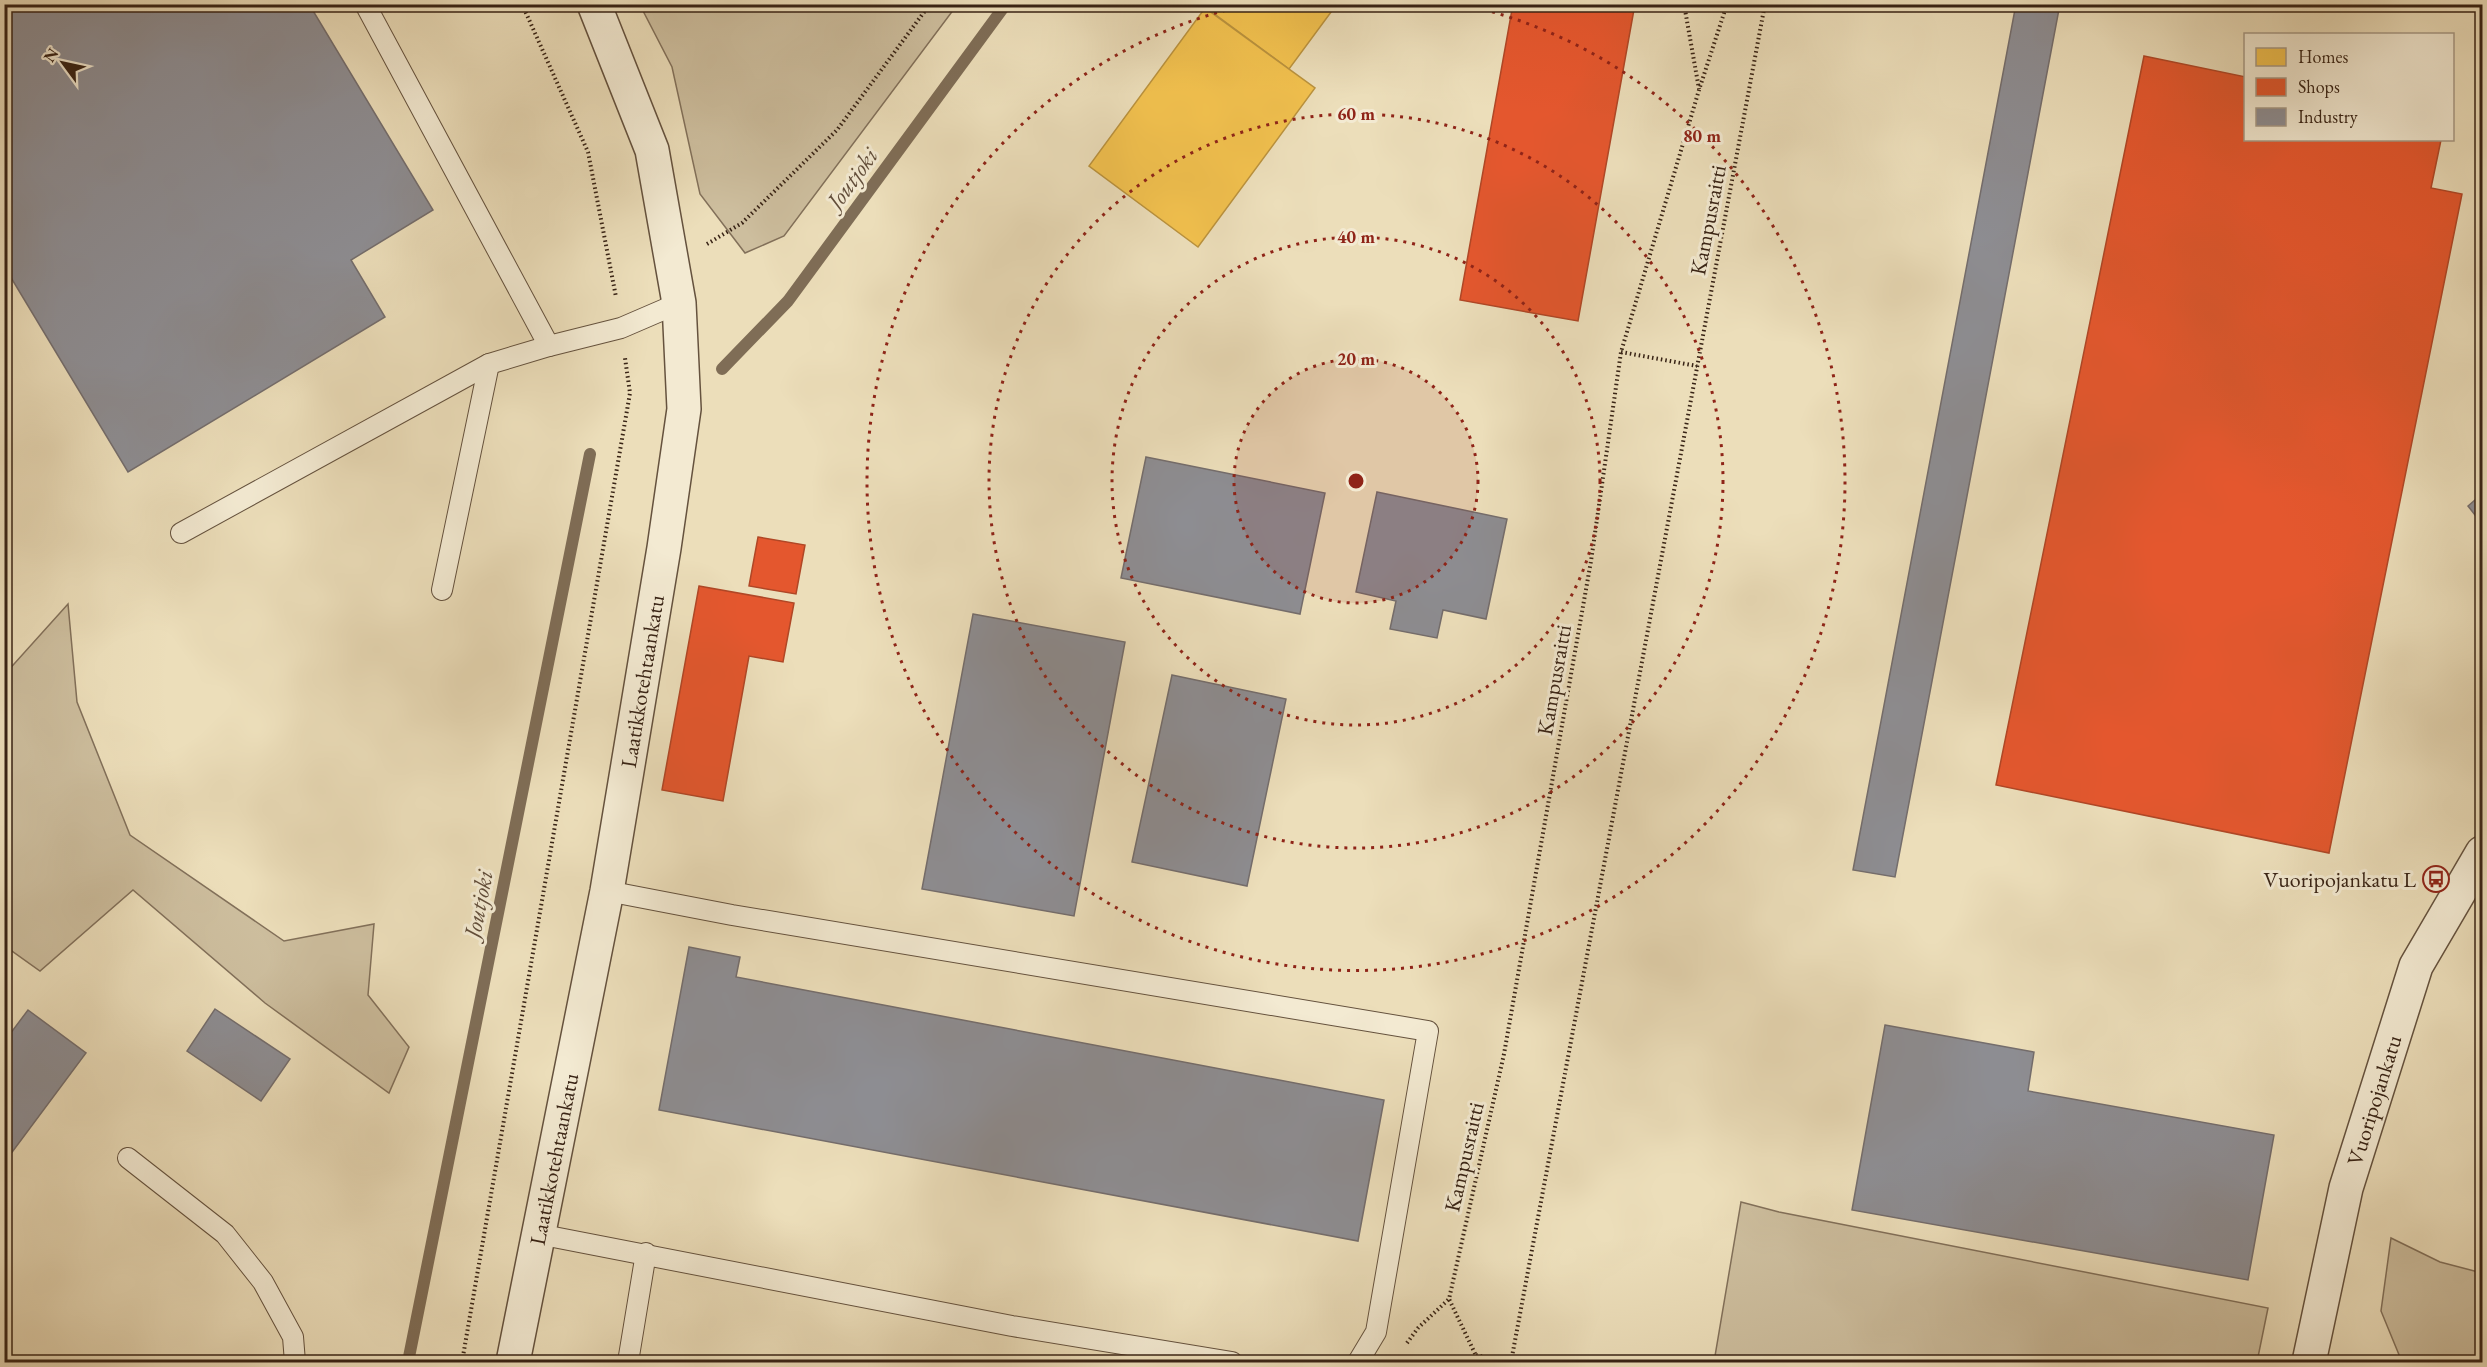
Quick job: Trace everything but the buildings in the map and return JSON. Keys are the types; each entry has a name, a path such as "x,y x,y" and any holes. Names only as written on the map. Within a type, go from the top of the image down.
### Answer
{"street":[{"name":"Laatikkotehtaankatu","path":"513,1362 607,891 664,548 684,409 679,303 652,150 594,4"},
{"name":"Vuoripojankatu","path":"2309,1362 2346,1188 2416,966 2482,853"}],"lane":[{"path":"366,4 549,346"},
{"path":"181,533 489,364 621,328 679,303"},
{"path":"442,590 489,364"},
{"path":"607,891 732,915 1428,1031 1376,1332 1358,1362"},
{"path":"129,1158 225,1234 268,1291 293,1337 296,1362"},
{"path":"538,1234 646,1253 1012,1326 1232,1362"},
{"path":"628,1362 646,1253"}],"path":[{"path":"462,1362 630,393 613,275 588,152 522,4"},
{"path":"672,265 742,223 837,130 930,4"},
{"path":"1684,4 1699,90"},
{"name":"Kampusraitti","path":"1449,1299 1504,1054 1591,561 1621,352 1727,4"},
{"name":"Kampusraitti","path":"1511,1362 1765,4"},
{"path":"1621,352 1697,366"},
{"path":"1405,1345 1418,1328 1449,1299 1479,1362"},
{"path":"1476,1354 1507,1362"}],"shaded area":[{"path":"640,5 957,5 784,236 745,253 700,194 672,67"},
{"path":"68,604 77,702 130,835 284,941 374,924 368,995 409,1047 389,1093 265,1003 133,890 40,971 5,946 5,674"},
{"path":"1741,1202 1779,1212 2268,1308 2257,1362 1714,1362"},
{"path":"2391,1238 2440,1262 2482,1273 2482,1362 2402,1362 2381,1311"}],"waterway":[{"name":"Joutjoki","path":"722,369 788,301 1006,4"},
{"name":"Joutjoki","path":"408,1362 590,454"}],"place":[{"name":"Vuoripojankatu L","path":"2436,879"}]}
